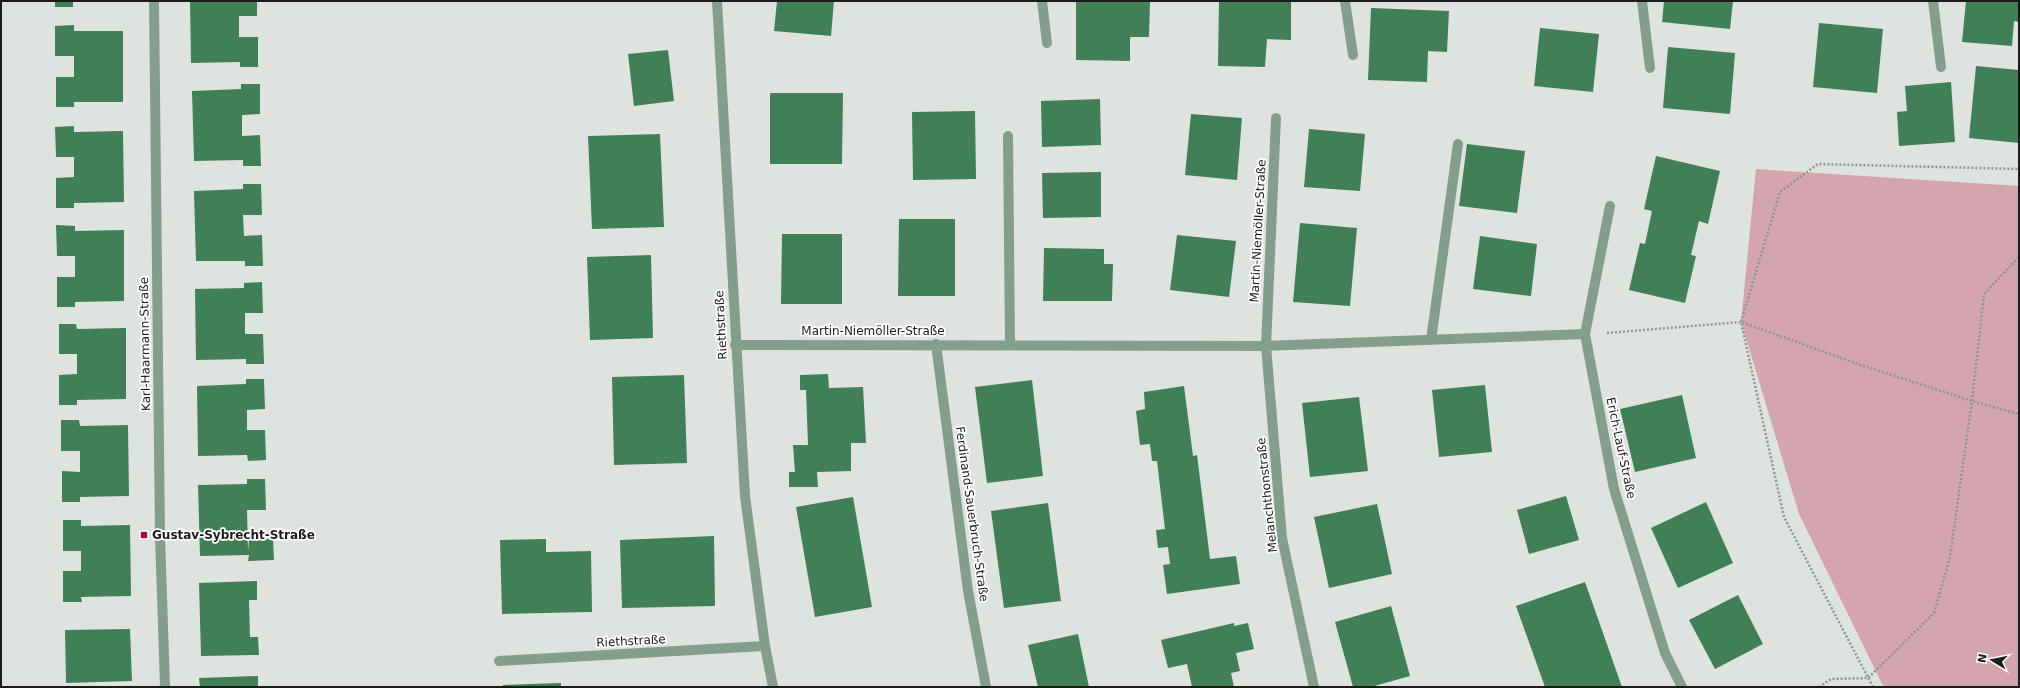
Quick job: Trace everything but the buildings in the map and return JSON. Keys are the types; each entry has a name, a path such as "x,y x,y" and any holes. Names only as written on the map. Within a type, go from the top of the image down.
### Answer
{"street":[{"name":"Karl-Haarmann-Straße","path":"154,1 160,536 165,687"},
{"name":"Riethstraße","path":"716,1 745,496 765,646 773,687"},
{"path":"1042,1 1047,43"},
{"path":"1345,1 1353,55"},
{"path":"1642,1 1650,68"},
{"path":"1933,1 1941,67"},
{"name":"Martin-Niemöller-Straße","path":"1266,346 1276,118"},
{"path":"1008,136 1010,344"},
{"path":"1431,340 1458,144"},
{"name":"Erich-Lauf-Straße","path":"1610,206 1585,334 1614,489 1665,653 1682,687"},
{"name":"Martin-Niemöller-Straße","path":"735,345 1010,344 1266,346 1585,334"},
{"name":"Ferdinand-Sauerbruch-Straße","path":"936,344 968,591 986,687"},
{"name":"Melanchthonstraße","path":"1266,346 1282,538 1314,687"},
{"name":"Riethstraße","path":"498,662 765,646"}],"path":[{"path":"1872,687 1784,518 1741,322 1780,192 1818,164 2019,169"},
{"path":"1819,687 1831,679 1868,678 1934,613 1950,557 1972,401 1984,294 2019,257"},
{"path":"1585,334 1741,322 1802,345 1972,401 2019,414"}],"shaded area":[{"path":"1756,169 2019,186 2019,687 1885,687 1882,684 1799,514 1741,322"}],"place":[{"name":"Gustav-Sybrecht-Straße","path":"144,535"}]}
